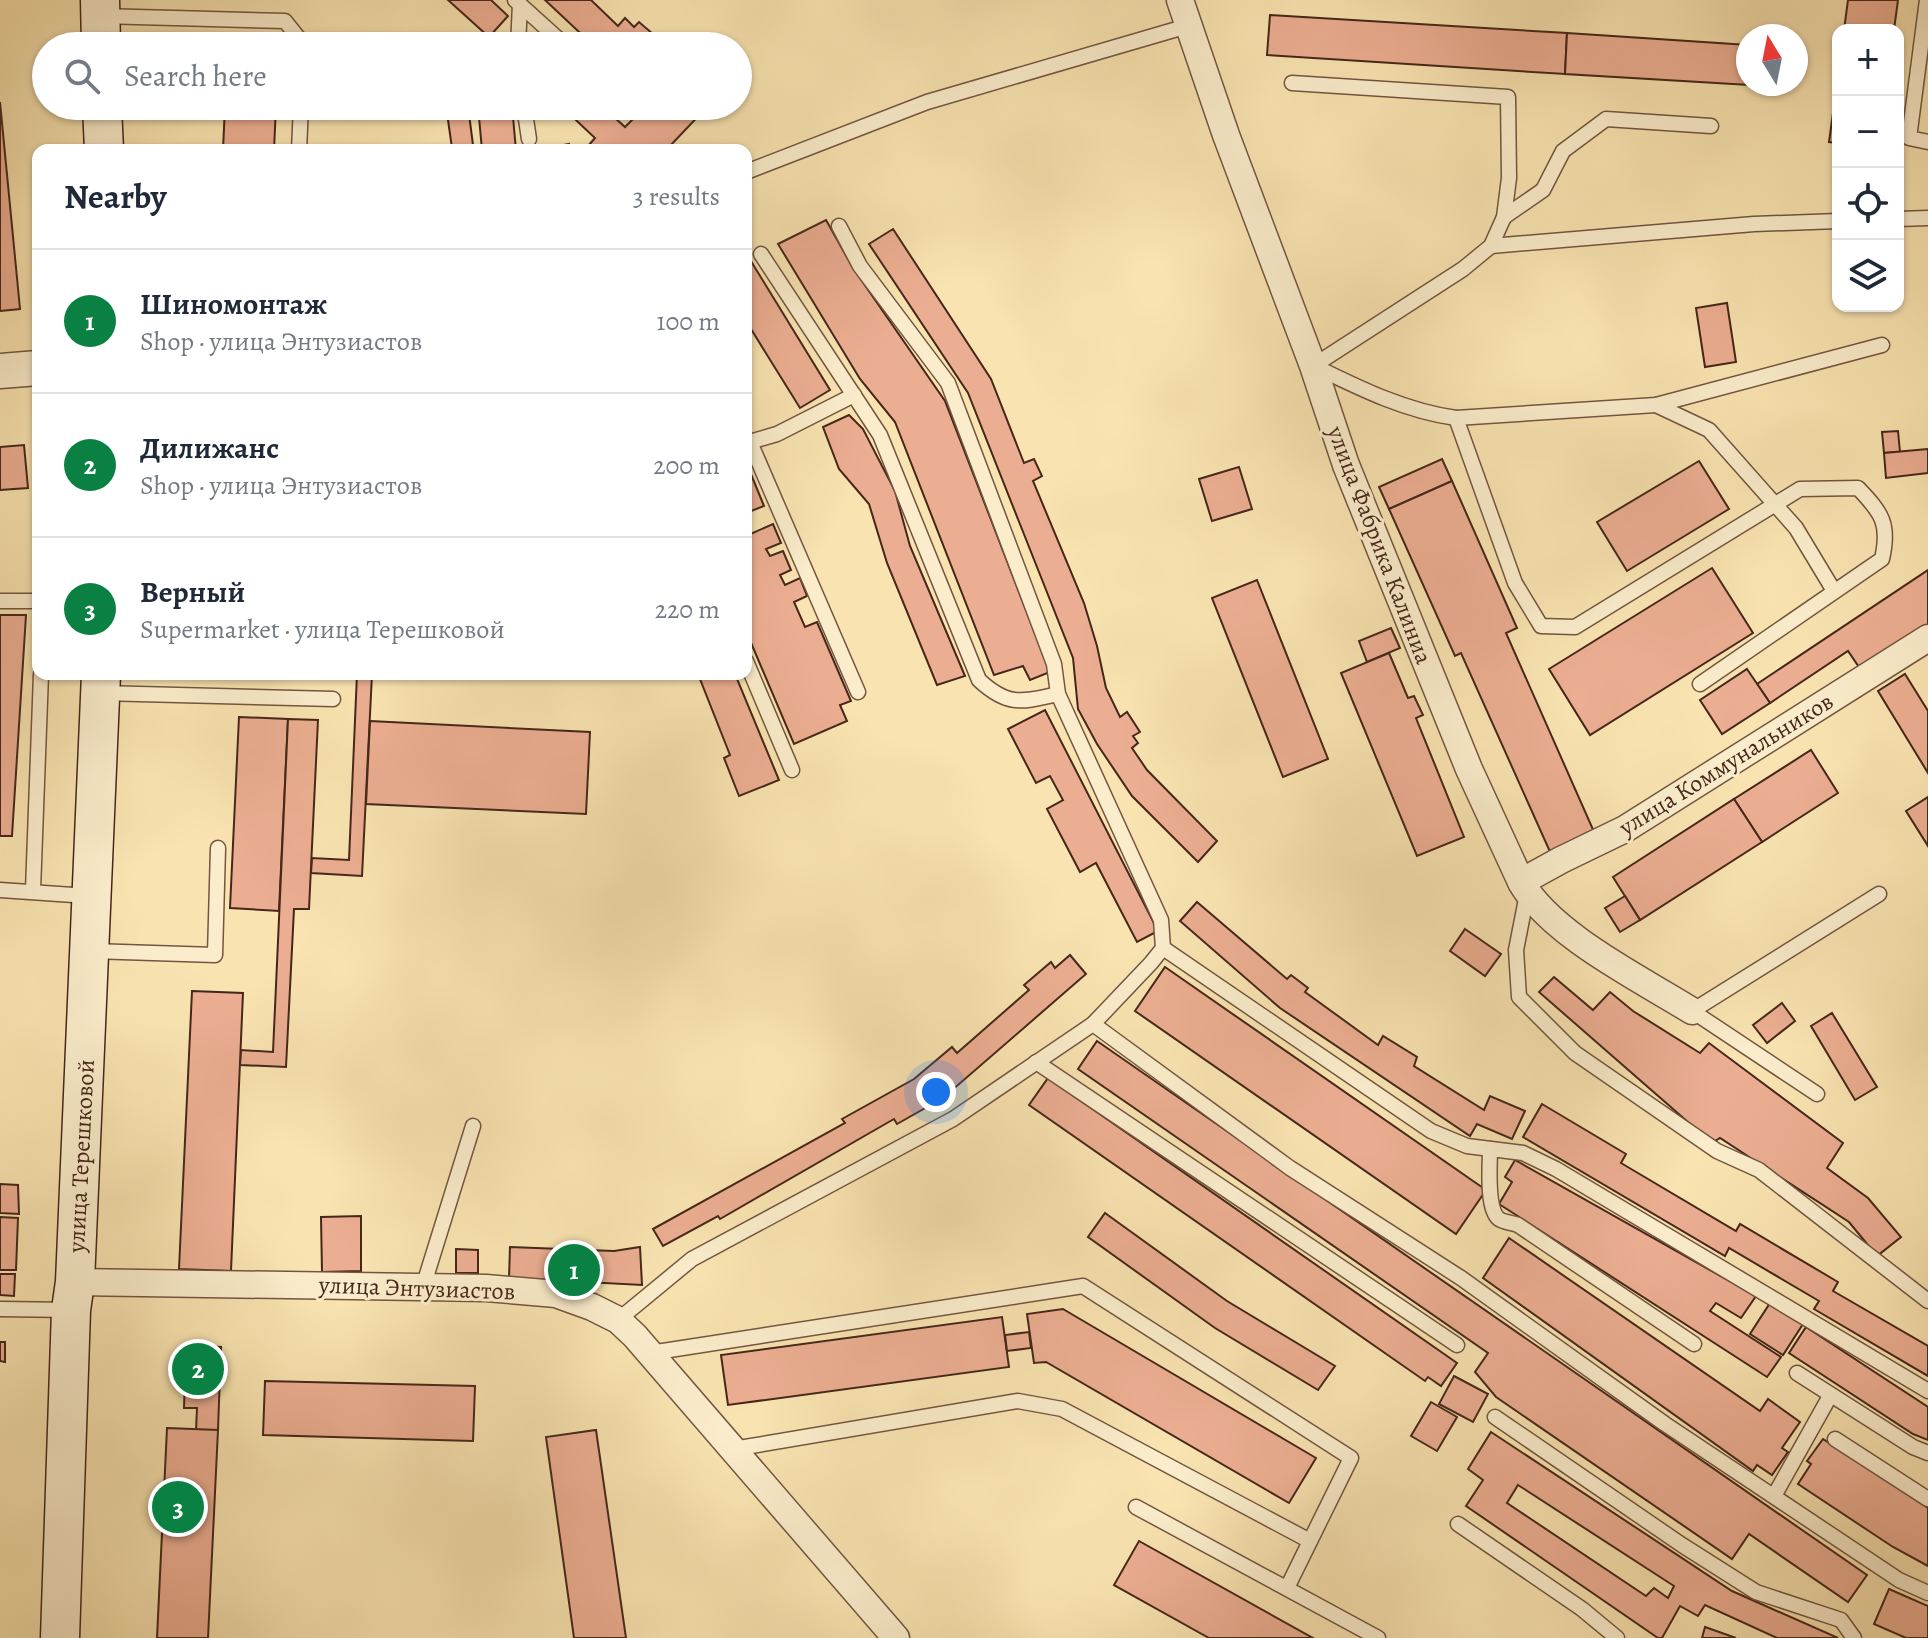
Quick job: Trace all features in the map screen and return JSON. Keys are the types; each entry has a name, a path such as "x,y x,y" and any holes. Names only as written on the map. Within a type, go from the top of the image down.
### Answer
{"main road":[{"path":"103,120 104,144"},
{"name":"улица Терешковой","path":"60,1638 100,683"}],"street":[{"name":"улица Фабрика Калиниа","path":"1180,0 1346,465 1469,769 1524,888 1568,934 1692,1011"},
{"path":"0,371 32,368"},
{"name":"улица Коммунальников","path":"1524,888 1625,829 1928,638"},
{"name":"улица Энтузиастов","path":"73,1296 486,1288 556,1294 592,1307 618,1320 650,1353 896,1638"}],"lane":[{"path":"1927,0 1909,138 1928,142"},
{"path":"517,2 518,32"},
{"path":"517,2 550,32"},
{"path":"106,16 285,21 294,32"},
{"path":"752,170 927,102 1191,25"},
{"path":"1292,83 1508,97 1509,178 1504,217 1491,246 1463,269 1313,366"},
{"path":"1504,217 1543,190 1563,151 1606,119 1711,126"},
{"path":"299,144 300,120"},
{"path":"526,120 529,139"},
{"path":"1904,219 1928,218"},
{"path":"1491,246 1754,224 1832,221"},
{"path":"618,1320 692,1259 953,1119 1093,1024 1163,948 1161,920 1058,694 1054,664 948,383 860,266 839,226"},
{"path":"761,254 880,435 979,680 996,696 1018,702 1058,694"},
{"path":"1313,366 1379,397 1456,418 1656,405 1882,345"},
{"path":"752,441 777,434 854,395"},
{"path":"1656,405 1709,430 1796,528 1834,591"},
{"path":"1456,418 1515,583 1541,626 1575,627 1800,489 1858,488 1881,511 1887,538 1882,559 1700,684"},
{"path":"752,451 858,692"},
{"path":"0,601 32,601"},
{"path":"752,675 792,770"},
{"path":"33,890 41,680"},
{"path":"100,683 333,699"},
{"path":"90,951 215,955 218,848"},
{"path":"1524,888 1516,950 1519,997 1575,1053 1717,1151 1759,1170 1928,1301"},
{"path":"0,890 93,896"},
{"path":"1817,1094 1692,1011 1879,894"},
{"path":"1163,948 1431,1131 1467,1146 1523,1153 1556,1169 1928,1391"},
{"path":"1093,1024 1290,1168 1461,1278 1665,1424 1899,1580 1928,1593"},
{"path":"1036,1062 1457,1345"},
{"path":"423,1287 473,1126"},
{"path":"1490,1149 1490,1189 1493,1210 1499,1219 1518,1225 1694,1344"},
{"path":"650,1353 1083,1286 1351,1458 1287,1588"},
{"path":"0,1309 73,1296"},
{"path":"1797,1373 1913,1447 1928,1453"},
{"path":"1774,1496 1830,1396"},
{"path":"733,1449 1018,1401 1062,1409 1310,1541"},
{"path":"1495,1417 1756,1592 1841,1620 1854,1638"},
{"path":"1835,1439 1928,1499"},
{"path":"1136,1507 1378,1638"},
{"path":"1458,1524 1582,1609 1617,1638"}],"building":[{"path":"448,0 491,0 508,16 494,32 483,32"},
{"path":"545,0 591,0 618,26 625,18 634,27 639,22 651,32 579,32"},
{"path":"1848,0 1898,0 1895,24 1845,24"},
{"path":"1270,15 1567,33 1565,74 1267,55"},
{"path":"1567,33 1736,44 1736,84 1565,74"},
{"path":"0,102 20,309 0,311"},
{"path":"224,120 275,120 274,144 223,144"},
{"path":"448,120 470,120 473,144 451,144"},
{"path":"479,120 513,120 515,144 481,144"},
{"path":"576,120 617,120 625,127 632,120 695,120 672,144 590,144 595,138"},
{"path":"826,220 853,268 945,401 1050,672 1030,680 1023,666 994,675 895,422 860,379 778,244"},
{"path":"893,229 991,379 1024,463 1034,459 1042,476 1033,481 1084,603 1106,688 1120,717 1127,712 1140,732 1133,736 1138,743 1132,748 1147,770 1217,841 1198,862 1132,796 1078,709 1073,658 968,393 869,244"},
{"path":"752,263 830,390 800,408 752,331"},
{"path":"1727,303 1736,362 1705,367 1696,308"},
{"path":"849,415 863,429 895,491 910,546 965,676 937,685 887,563 869,504 839,469 823,427"},
{"path":"1898,431 1900,452 1884,453 1882,432"},
{"path":"24,445 28,488 0,490 0,447"},
{"path":"1928,449 1928,473 1886,478 1884,453"},
{"path":"1442,459 1452,481 1389,509 1379,487"},
{"path":"1699,461 1729,509 1627,571 1597,522"},
{"path":"1239,467 1252,509 1212,521 1199,479"},
{"path":"752,477 764,506 752,511"},
{"path":"1452,481 1517,628 1506,633 1595,834 1551,854 1461,653 1455,656 1389,509"},
{"path":"773,524 781,543 766,549 770,556 783,551 791,570 780,575 785,585 800,578 807,596 794,602 805,627 817,622 851,701 840,705 847,721 794,744 752,645 752,533"},
{"path":"1712,568 1753,633 1590,735 1549,669"},
{"path":"1928,570 1928,652 1863,673 1848,651 1770,703 1757,684"},
{"path":"1257,580 1328,759 1283,777 1212,598"},
{"path":"0,615 26,615 12,836 0,836"},
{"path":"1391,628 1400,648 1367,662 1359,641"},
{"path":"1389,653 1408,698 1414,696 1423,715 1416,718 1464,837 1417,856 1341,673"},
{"path":"1747,669 1770,703 1722,734 1700,700"},
{"path":"1905,674 1928,711 1928,773 1878,691"},
{"path":"357,680 372,680 362,876 311,873 312,858 349,860"},
{"path":"700,680 737,680 779,780 739,796 724,758 730,755"},
{"path":"1045,710 1158,931 1137,942 1096,863 1080,872 1047,809 1063,800 1050,776 1036,783 1008,729"},
{"path":"239,717 288,719 279,911 230,908"},
{"path":"288,719 318,720 309,909 294,909 286,1067 240,1065 241,1050 273,1052"},
{"path":"370,721 590,732 586,814 366,804"},
{"path":"1811,750 1838,793 1762,842 1734,799"},
{"path":"1928,797 1928,846 1906,811"},
{"path":"1734,799 1762,842 1640,920 1613,877"},
{"path":"1625,896 1640,920 1620,932 1605,908"},
{"path":"1197,902 1287,979 1291,975 1308,988 1305,992 1378,1045 1383,1036 1417,1057 1414,1066 1484,1110 1490,1096 1525,1111 1512,1139 1477,1124 1470,1136 1280,1008 1180,921"},
{"path":"1465,929 1501,954 1485,976 1450,951"},
{"path":"1070,955 1086,974 943,1098 897,1124 894,1119 720,1219 718,1216 663,1246 653,1229 845,1123 842,1119 914,1079 952,1047 957,1053 1029,990 1024,985 1051,962 1055,968"},
{"path":"1165,967 1486,1190 1456,1234 1135,1011"},
{"path":"1554,977 1593,1010 1610,992 1633,1011 1700,1053 1709,1043 1843,1143 1827,1168 1868,1198 1901,1237 1877,1256 1849,1222 1720,1138 1712,1143 1539,992"},
{"path":"192,991 243,993 231,1271 179,1269"},
{"path":"1782,1003 1795,1021 1767,1043 1753,1025"},
{"path":"1832,1013 1877,1087 1855,1100 1811,1026"},
{"path":"1097,1041 1867,1575 1848,1602 1749,1534 1732,1559 1496,1397 1475,1372 1488,1353 1078,1069"},
{"path":"1048,1078 1457,1363 1441,1386 1428,1377 1425,1381 1029,1105"},
{"path":"1542,1104 1626,1154 1621,1163 1736,1231 1740,1224 1838,1282 1833,1291 1928,1346 1928,1376 1814,1309 1819,1301 1729,1248 1725,1256 1523,1137"},
{"path":"1515,1160 1756,1296 1741,1318 1716,1303 1710,1311 1781,1357 1767,1377 1499,1204 1512,1182 1505,1177"},
{"path":"0,1184 18,1185 19,1214 0,1213"},
{"path":"1105,1213 1227,1301 1335,1366 1318,1390 1215,1328 1088,1237"},
{"path":"361,1216 361,1271 322,1272 321,1217"},
{"path":"0,1217 18,1218 16,1270 0,1270"},
{"path":"1509,1238 1760,1411 1768,1399 1800,1422 1782,1448 1788,1452 1772,1475 1757,1465 1753,1471 1483,1278"},
{"path":"510,1247 614,1251 640,1247 642,1285 509,1278"},
{"path":"456,1249 478,1250 478,1273 456,1273"},
{"path":"0,1274 15,1274 14,1296 0,1295"},
{"path":"1770,1303 1803,1324 1783,1355 1750,1334"},
{"path":"1063,1309 1316,1458 1289,1503 1046,1362 1034,1363 1027,1314"},
{"path":"1002,1317 1009,1367 728,1405 721,1355"},
{"path":"1806,1327 1928,1407 1928,1440 1913,1434 1789,1353"},
{"path":"1029,1332 1031,1348 1007,1351 1005,1335"},
{"path":"0,1342 5,1342 5,1362 0,1361"},
{"path":"186,1346 221,1347 218,1430 196,1430 197,1408 184,1408"},
{"path":"1454,1376 1488,1394 1473,1422 1439,1404"},
{"path":"265,1381 475,1386 473,1441 263,1435"},
{"path":"1431,1402 1457,1417 1437,1451 1411,1436"},
{"path":"167,1428 218,1430 208,1638 157,1638"},
{"path":"596,1430 626,1638 574,1638 546,1437"},
{"path":"1491,1432 1732,1591 1838,1638 1777,1638 1705,1605 1698,1616 1680,1606 1662,1638 1658,1638 1466,1506 1483,1480 1468,1469","holes":["1518,1485 1674,1586 1668,1598 1654,1588 1646,1596 1507,1503"]},
{"path":"1823,1439 1928,1508 1928,1566 1893,1547 1798,1484 1811,1464 1807,1461"},
{"path":"1139,1541 1313,1638 1209,1638 1114,1585"},
{"path":"1889,1589 1928,1606 1928,1638 1906,1638 1874,1624"},
{"path":"1705,1627 1736,1638 1702,1638"}],"place":[{"name":"Шиномонтаж","path":"574,1270"},
{"name":"Дилижанс","path":"198,1369"},
{"name":"Верный","path":"178,1507"}]}
